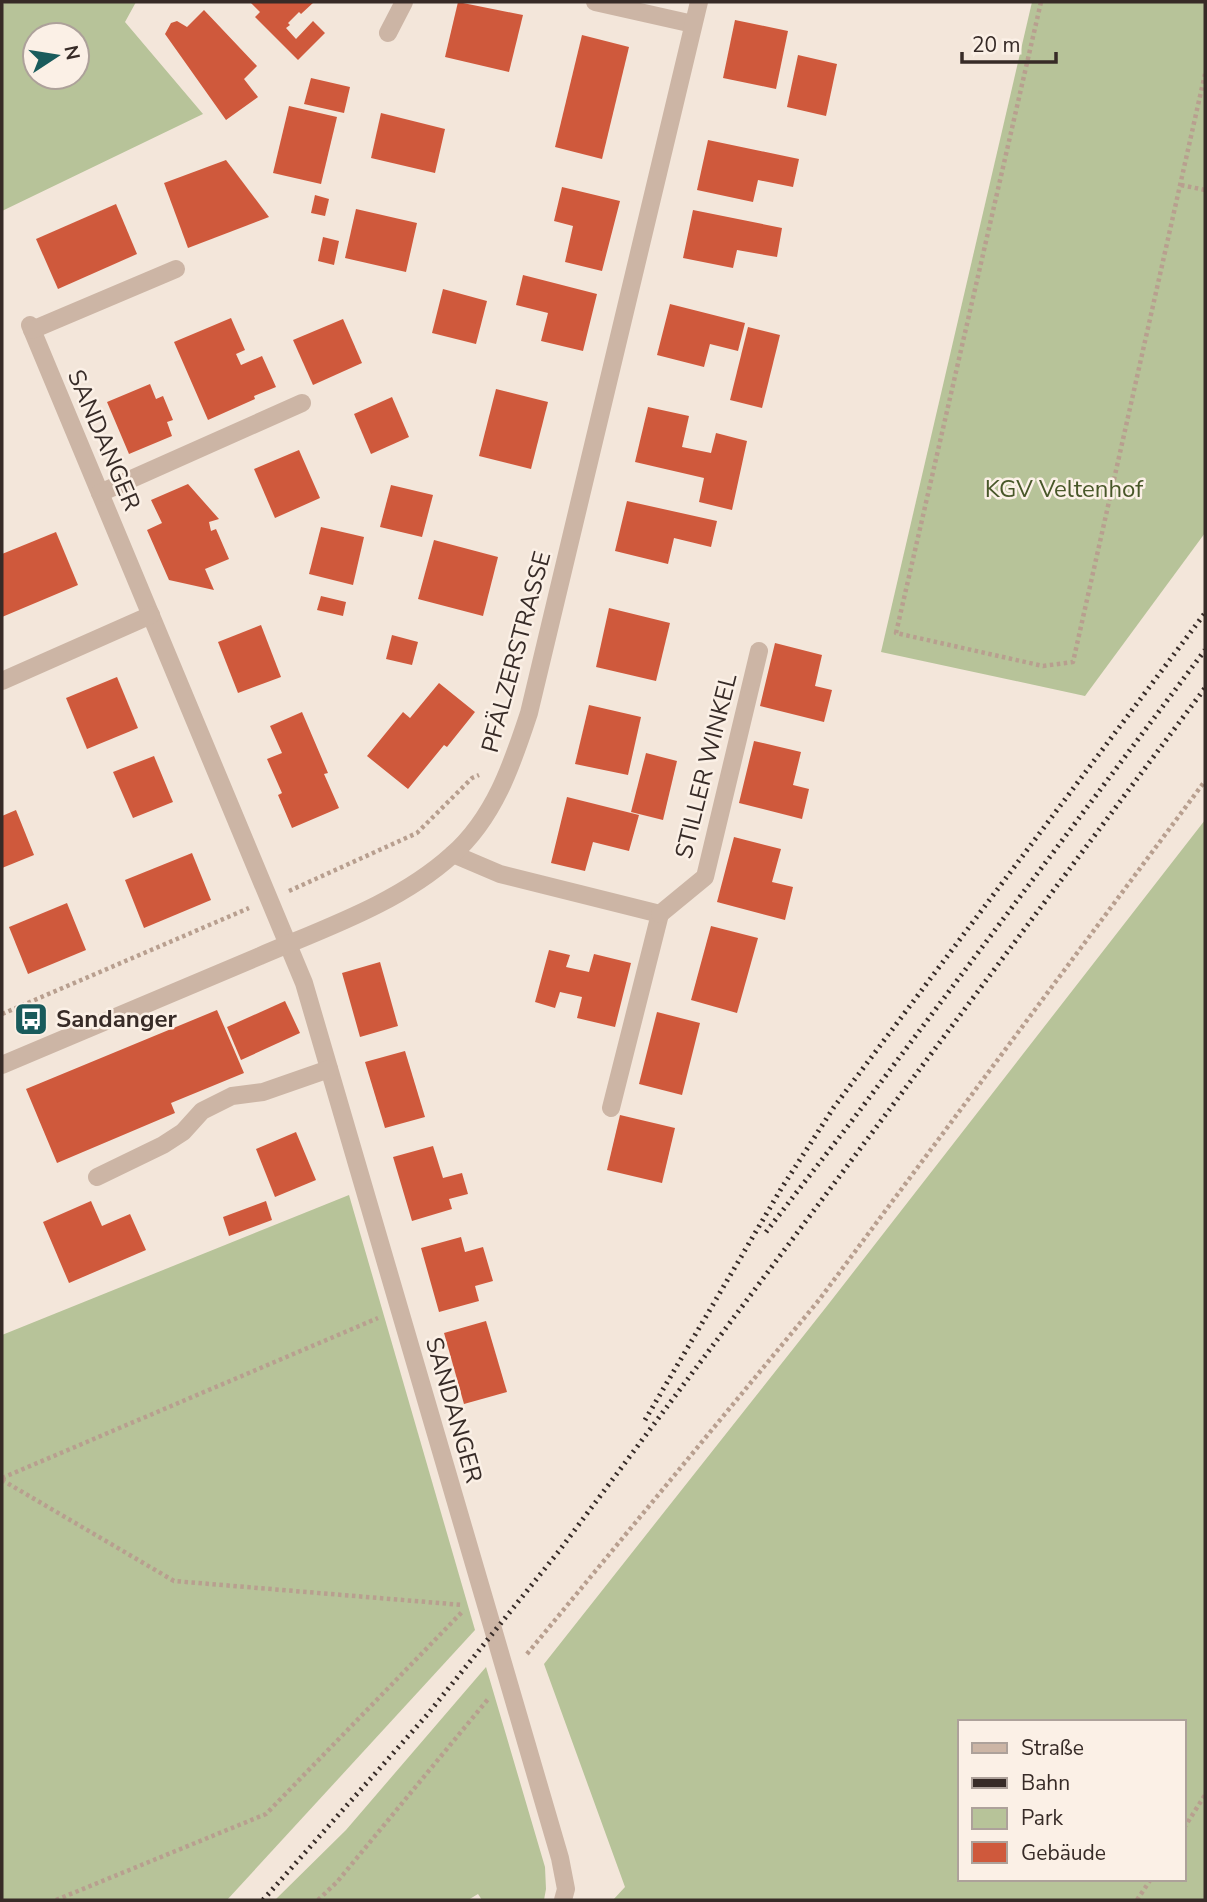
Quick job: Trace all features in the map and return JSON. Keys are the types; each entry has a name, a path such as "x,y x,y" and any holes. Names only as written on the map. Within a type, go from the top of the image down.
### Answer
{"street":[{"path":"388,33 404,2"},
{"path":"594,2 693,24"},
{"name":"PFÄLZERSTRASSE","path":"2,1065 288,944 391,897 427,876 453,854 481,824 513,762 529,713 698,2"},
{"name":"SANDANGER","path":"176,268 31,328 304,983 560,1858 564,1895"},
{"path":"100,493 302,403"},
{"path":"2,681 151,615"},
{"name":"STILLER WINKEL","path":"660,914 705,877 759,650"},
{"path":"453,854 500,874 660,914 611,1108"},
{"path":"97,1177 163,1145 183,1132 202,1111 232,1096 263,1092 329,1069"}],"path":[{"path":"1041,2 896,633 1043,666 1073,662 1205,74"},
{"path":"1181,185 1205,190"},
{"path":"2,1014 416,833 472,778"},
{"path":"318,1900 508,1676 819,1300 1205,781"},
{"path":"2,1479 399,1309"},
{"path":"2,1479 174,1581 469,1605 266,1814 56,1900"},
{"path":"1186,1825 1205,1795"},
{"path":"1138,1900 1150,1881"}],"green space":[{"path":"136,2 125,22 203,114 2,211 2,4"},
{"name":"KGV Veltenhof","path":"1032,2 1205,2 1205,533 1085,696 881,652"},
{"path":"1205,820 1205,1900 613,1900 625,1887 544,1664"},
{"path":"349,1195 475,1630 227,1900 2,1900 2,1335"},
{"path":"486,1667 545,1867 544,1900 482,1900 478,1894 468,1900 275,1900 346,1830"}],"building":[{"path":"250,2 314,2 301,14 299,12 286,28 296,39 313,21 325,33 298,60 255,17 260,12"},
{"path":"458,2 523,15 509,72 445,57"},
{"path":"204,10 257,66 244,79 258,97 226,120 165,34 171,23 177,21 187,27"},
{"path":"735,20 788,31 776,89 723,78"},
{"path":"582,35 629,47 602,159 555,147"},
{"path":"798,55 837,64 826,116 787,107"},
{"path":"311,78 350,87 344,113 304,104"},
{"path":"289,106 337,117 321,184 273,173"},
{"path":"381,113 445,129 435,173 371,158"},
{"path":"708,140 799,159 793,187 758,180 753,202 697,190"},
{"path":"226,160 269,217 188,248 164,183"},
{"path":"562,187 620,201 602,271 565,262 573,226 554,221"},
{"path":"315,195 329,199 325,216 311,213"},
{"path":"116,204 137,254 58,289 36,239"},
{"path":"356,209 417,223 406,272 345,258"},
{"path":"693,210 782,228 777,257 737,250 733,268 683,258"},
{"path":"323,237 339,241 334,265 318,261"},
{"path":"523,275 597,294 583,351 541,341 548,313 516,305"},
{"path":"443,289 487,301 476,344 432,333"},
{"path":"670,304 745,323 738,351 710,344 704,367 657,355"},
{"path":"231,318 245,350 236,354 241,365 262,356 276,387 208,420 174,342"},
{"path":"343,319 362,363 313,385 293,340"},
{"path":"748,327 780,335 762,408 730,400"},
{"path":"150,384 156,399 163,396 173,420 167,422 172,436 129,454 107,402"},
{"path":"496,389 548,402 531,469 479,456"},
{"path":"392,397 409,437 371,454 354,414"},
{"path":"648,407 689,416 682,447 711,453 716,433 747,441 732,510 699,502 704,478 635,462"},
{"path":"299,450 320,498 275,518 254,469"},
{"path":"188,484 219,519 209,522 211,531 216,529 229,559 205,569 214,590 169,580 147,530 162,523 151,500"},
{"path":"391,485 433,495 422,537 380,527"},
{"path":"627,501 717,521 711,547 674,538 668,564 615,551"},
{"path":"321,527 364,537 353,585 309,574"},
{"path":"56,532 78,585 2,617 2,554"},
{"path":"434,540 498,557 483,616 418,599"},
{"path":"321,596 346,602 343,616 317,610"},
{"path":"609,608 670,623 656,681 596,667"},
{"path":"261,625 281,677 238,693 218,642"},
{"path":"392,635 418,642 412,665 386,659"},
{"path":"775,643 822,655 815,686 832,690 824,722 760,706"},
{"path":"117,677 138,728 87,749 66,698"},
{"path":"439,683 475,712 408,789 367,756 403,712 410,718"},
{"path":"589,705 641,717 628,775 575,764"},
{"path":"302,712 328,773 324,774 339,808 292,828 278,795 282,793 267,759 282,753 270,726"},
{"path":"754,741 801,752 793,785 809,789 802,819 739,803"},
{"path":"646,753 677,761 663,820 631,812"},
{"path":"154,756 173,802 133,818 113,772"},
{"path":"567,797 639,815 629,851 593,842 585,871 551,863"},
{"path":"16,810 34,855 2,868 2,816"},
{"path":"734,837 781,849 772,882 793,887 785,920 717,902"},
{"path":"192,853 211,900 144,928 125,880"},
{"path":"67,903 86,950 28,974 9,927"},
{"path":"711,926 758,938 737,1013 691,1000"},
{"path":"549,950 570,955 566,967 589,972 594,954 631,963 615,1027 577,1018 582,997 560,992 555,1008 535,1002"},
{"path":"380,962 398,1026 360,1037 342,973"},
{"path":"285,1001 300,1033 241,1060 227,1027"},
{"path":"217,1010 244,1073 171,1103 175,1113 57,1163 26,1089"},
{"path":"657,1012 700,1023 682,1095 639,1084"},
{"path":"405,1051 425,1117 385,1128 365,1062"},
{"path":"620,1115 675,1128 662,1183 607,1170"},
{"path":"296,1132 316,1180 275,1197 256,1149"},
{"path":"433,1146 443,1178 462,1173 468,1194 449,1199 452,1209 412,1221 393,1157"},
{"path":"91,1201 102,1226 130,1214 146,1250 69,1283 43,1222"},
{"path":"266,1201 272,1220 229,1236 223,1217"},
{"path":"461,1237 465,1252 483,1247 493,1281 475,1286 479,1301 439,1312 421,1248"},
{"path":"486,1321 507,1392 464,1404 444,1333"}],"railway":[{"path":"645,1420 781,1189 834,1107 1205,613"},
{"path":"766,1232 1205,650"},
{"path":"263,1900 427,1715 559,1551 1205,688"}],"place":[{"name":"Sandanger","path":"31,1019"}]}
